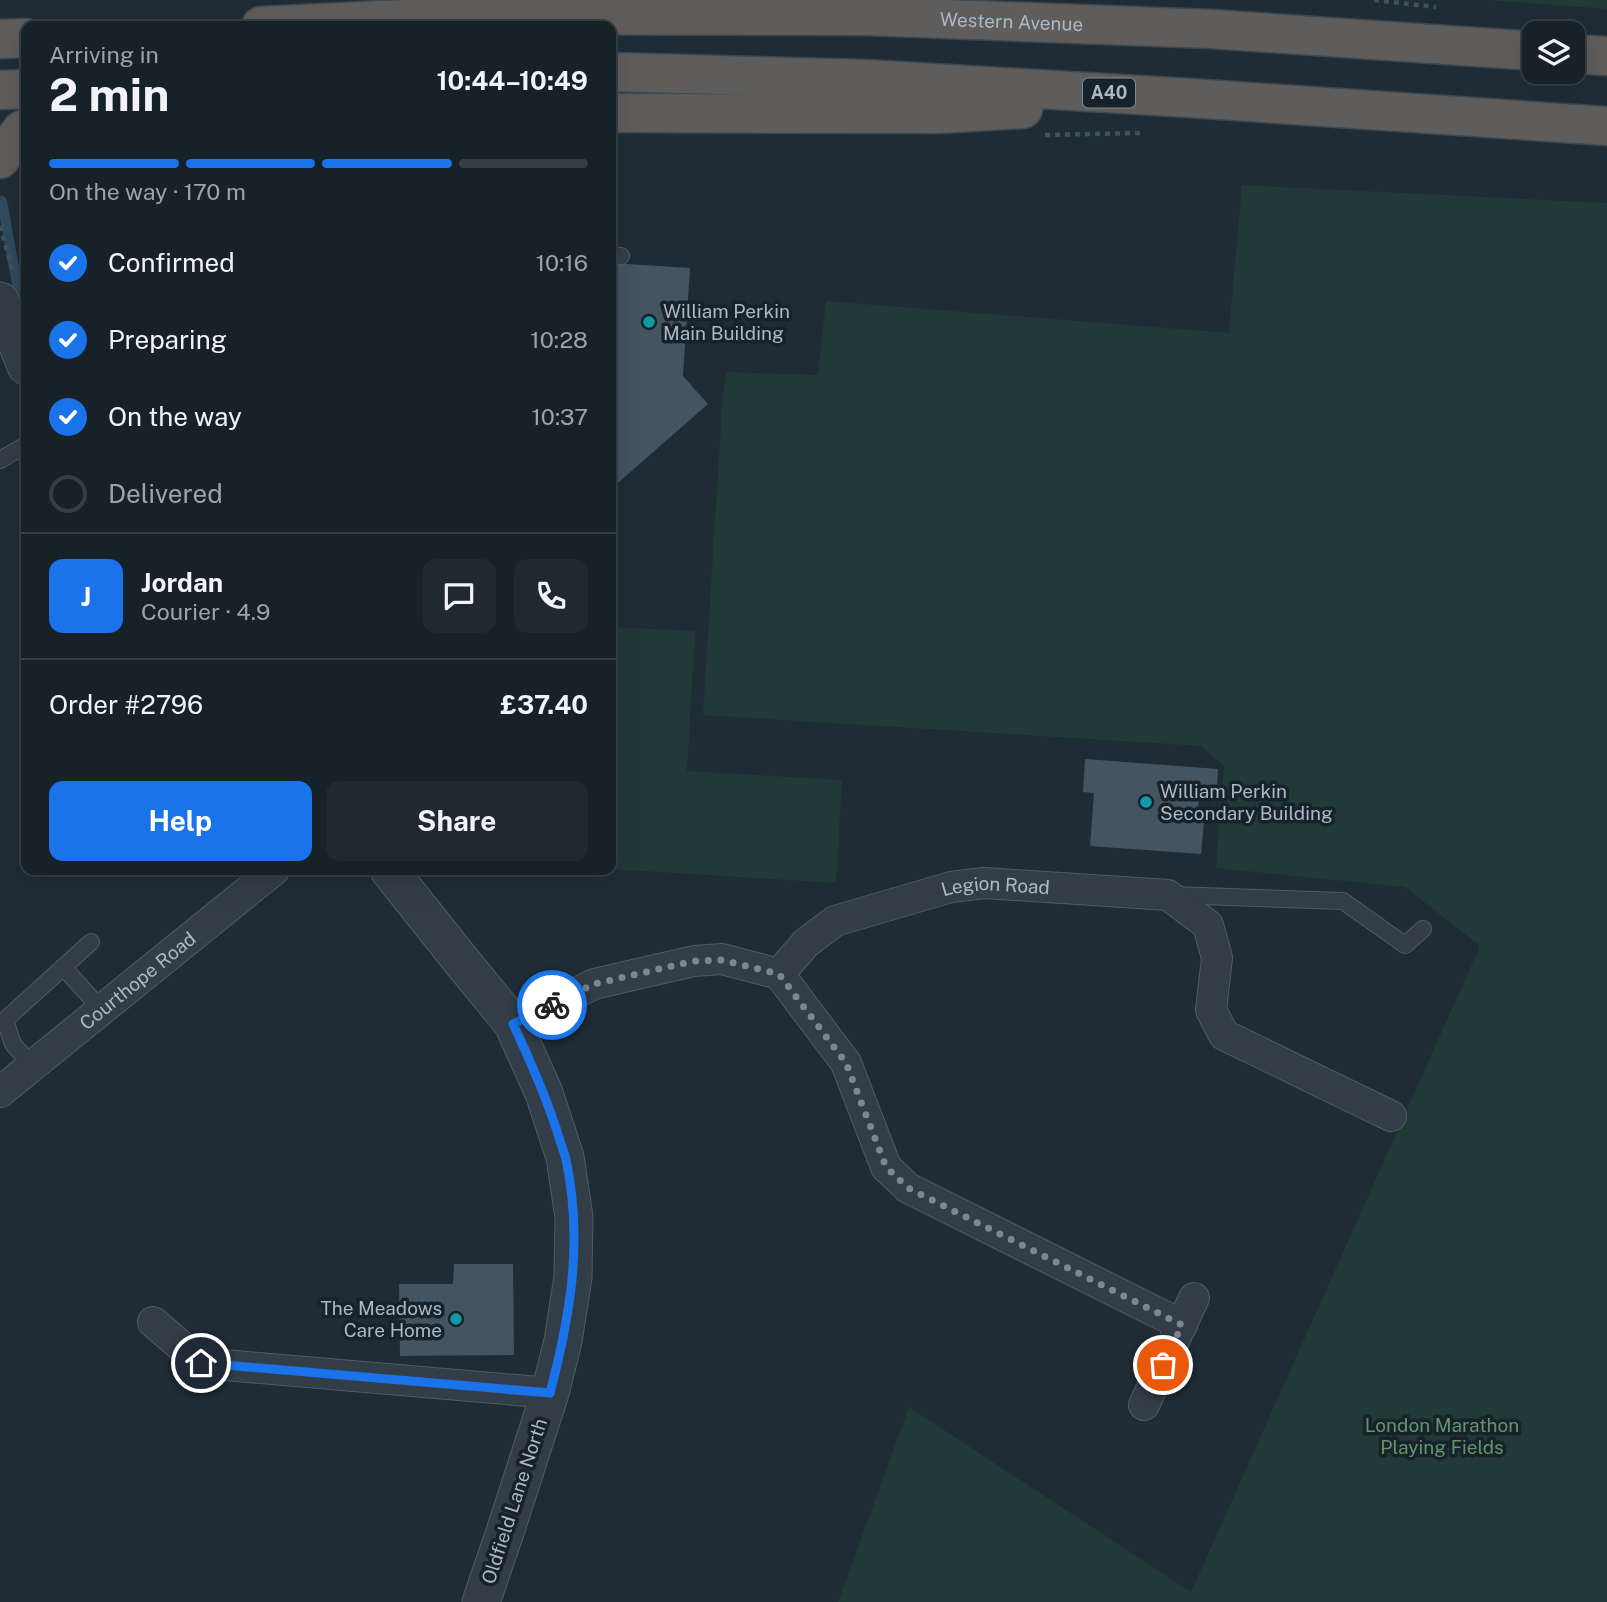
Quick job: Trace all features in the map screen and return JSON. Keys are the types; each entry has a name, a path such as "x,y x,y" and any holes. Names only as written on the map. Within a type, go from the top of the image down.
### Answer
{"highway":[{"path":"1036,0 1211,29"},
{"name":"Western Avenue","path":"364,21 487,15 867,16 1211,29 1522,50"},
{"path":"0,39 21,38"},
{"path":"1585,55 1607,56"},
{"name":"A40","path":"616,72 865,79 1607,127"},
{"path":"0,90 21,89"},
{"name":"A40","path":"616,113 938,114 1190,98"}],"street":[{"path":"8,290 21,345"},
{"name":"Courthope Road","path":"0,1092 268,875"},
{"name":"Oldfield Lane North","path":"393,875 513,1024 544,1093 565,1157 575,1217 573,1277 563,1340 550,1393 481,1602"},
{"name":"Legion Road","path":"779,974 806,943 835,921 951,887 984,883 1168,895"},
{"path":"1168,895 1208,925 1217,958 1211,1010 1224,1035 1391,1116"},
{"path":"513,1024 594,984 694,961 722,960 779,974 846,1063 886,1167 908,1188 1182,1325"},
{"path":"1144,1405 1194,1298"},
{"path":"153,1322 201,1363 550,1393"}],"lane":[{"path":"0,460 21,448"},
{"path":"1168,895 1343,901 1405,945 1423,929"},
{"path":"32,1066 13,1045 5,1020 91,942"},
{"path":"63,967 102,1010"}],"path":[{"path":"1032,135 1144,133"},
{"path":"0,226 8,290"}],"green space":[{"path":"1486,0 1607,0 1607,9"},
{"name":"London Marathon Playing Fields","path":"1242,185 1607,203 1607,1602 838,1602 909,1407 1191,1592 1480,946 1405,887 1216,868 1224,766 1201,746 703,715 723,392 727,372 818,375 826,301 1229,333"},
{"path":"616,627 695,631 687,771 842,780 836,883 616,869"}],"building":[{"name":"William Perkin Main Building","path":"616,263 690,268 683,376 708,404 616,485"},
{"name":"William Perkin Secondary Building","path":"1085,759 1218,769 1217,789 1200,788 1198,811 1205,811 1201,854 1090,846 1094,793 1083,792"},
{"name":"The Meadows Care Home","path":"454,1264 513,1264 514,1355 400,1356 399,1284 453,1284"}],"waterway":[{"path":"2,201 21,303"}],"way so far":[{"path":"552,1005 594,984 694,961 722,960 779,974 846,1063 886,1167 908,1188 1182,1325 1163,1365"}],"place":[{"name":"William Perkin Main Building","path":"649,322"},
{"name":"William Perkin Secondary Building","path":"1146,802"},
{"name":"The Meadows Care Home","path":"456,1319"}],"route":[{"path":"201,1363 550,1393 563,1340 573,1277 575,1217 565,1157 544,1093 513,1024 552,1005"}]}
